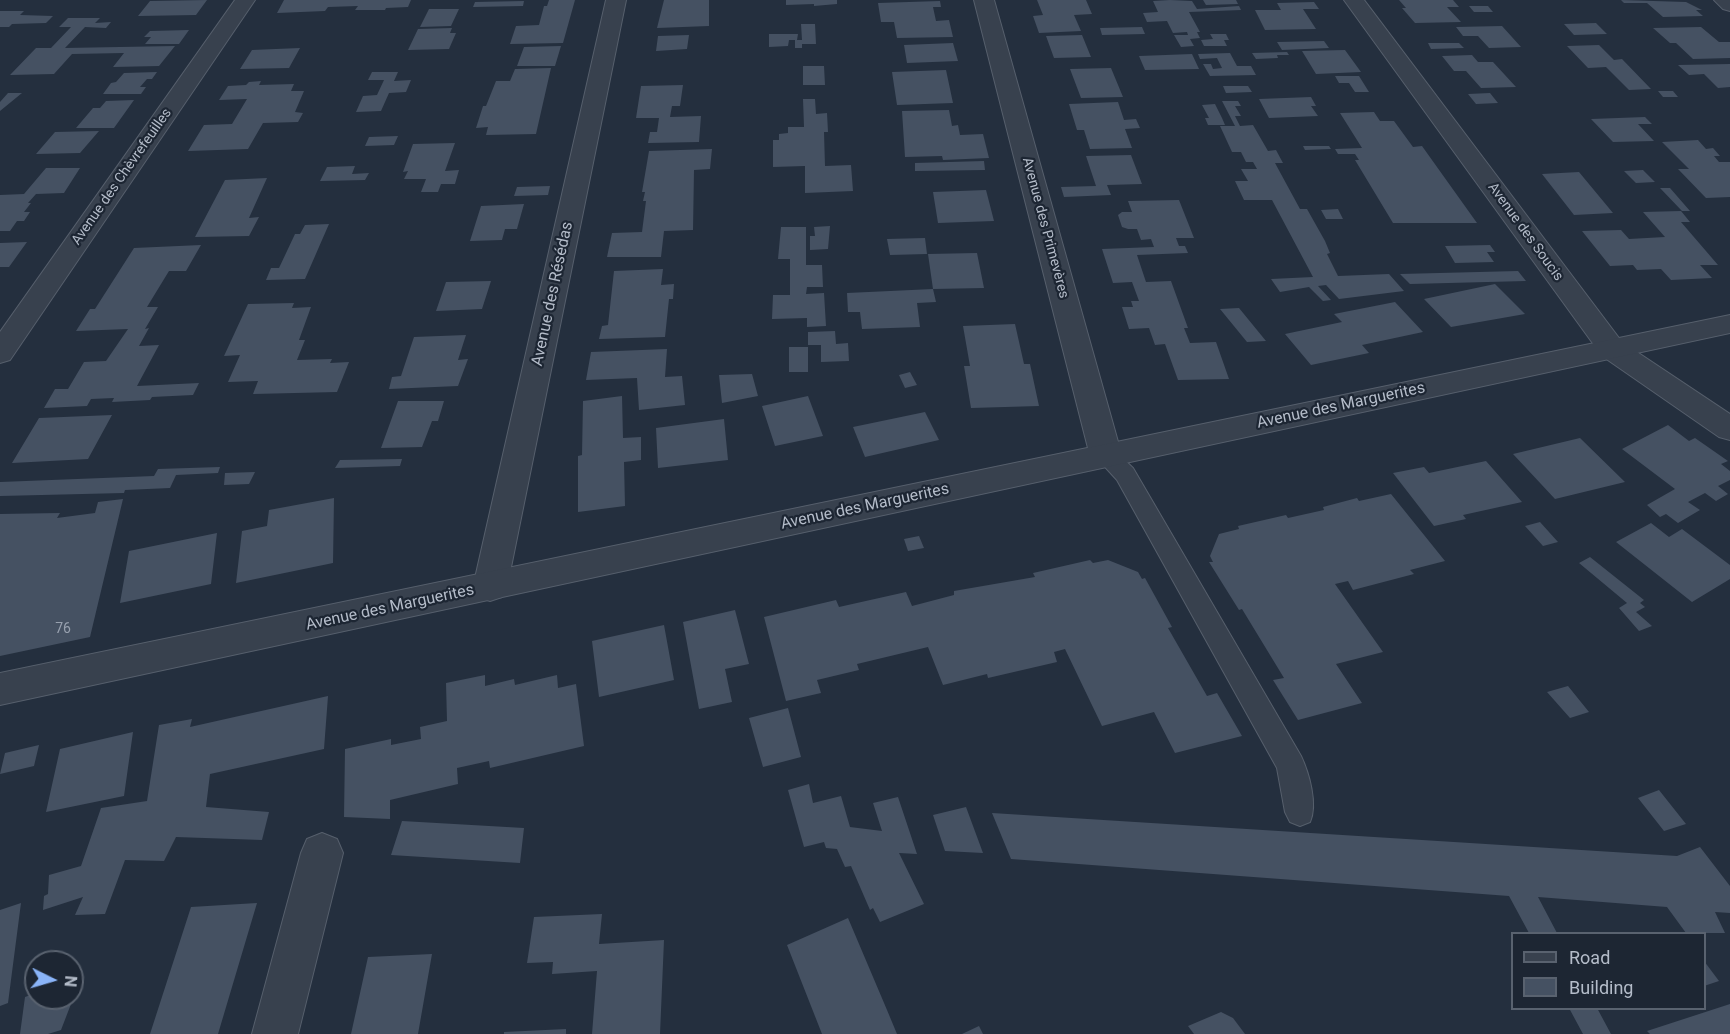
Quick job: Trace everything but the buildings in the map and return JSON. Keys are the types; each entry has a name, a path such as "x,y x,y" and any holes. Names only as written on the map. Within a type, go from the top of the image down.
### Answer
{"street":[{"name":"Avenue des Chèvrefeuilles","path":"0,353 245,0"},
{"name":"Avenue des Résédas","path":"490,587 616,0"},
{"name":"Avenue des Primevères","path":"984,0 1106,456"},
{"name":"Avenue des Soucis","path":"1354,0 1612,349 1730,429"},
{"path":"1724,0 1730,5"},
{"name":"Avenue des Marguerites","path":"0,689 1730,324"},
{"path":"275,1034 322,853"}],"lane":[{"path":"1106,456 1125,474 1291,765 1300,812"}]}
